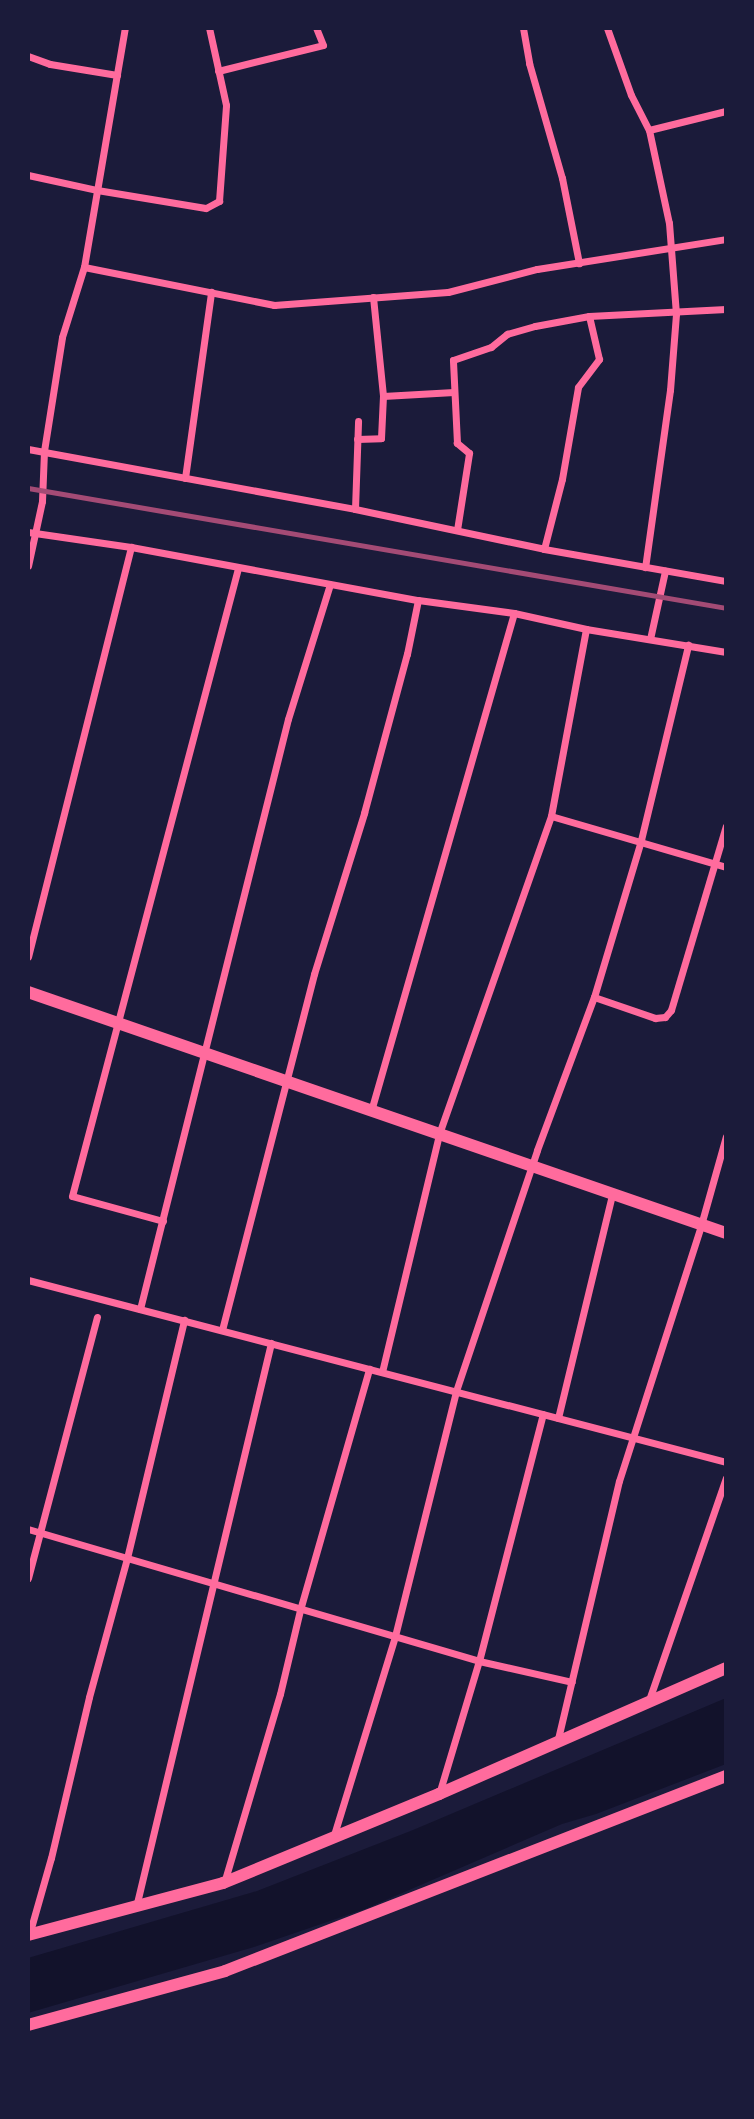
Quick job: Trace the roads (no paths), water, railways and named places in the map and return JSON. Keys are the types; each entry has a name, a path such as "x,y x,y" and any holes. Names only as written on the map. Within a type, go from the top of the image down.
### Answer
{"street":[{"path":"28,566 32,533 43,491 44,451 62,337 84,267 125,28"},
{"path":"28,175 97,190 206,208 220,199 226,105 209,28"},
{"path":"218,71 323,46 316,28"},
{"path":"523,28 529,63 562,178 579,263"},
{"path":"607,28 631,95 649,130 669,223 676,313 670,390 645,567"},
{"path":"28,56 50,64 117,75"},
{"path":"649,130 726,111"},
{"path":"84,267 274,305 448,292 537,269 726,239"},
{"path":"185,478 211,292"},
{"path":"357,439 381,438 383,396 373,297"},
{"path":"457,530 469,453 457,443 453,360 492,348 509,334 589,316 726,309"},
{"path":"544,549 562,479 578,387 598,363 589,316"},
{"path":"383,396 454,392"},
{"path":"355,509 358,421"},
{"path":"28,449 355,509 665,572 726,578"},
{"path":"32,533 131,547 418,600 514,613 586,629 726,652"},
{"path":"28,957 131,547"},
{"path":"163,1221 72,1196 238,568"},
{"path":"650,639 665,572"},
{"path":"140,1309 255,861 288,719 330,584"},
{"path":"222,1330 314,974 394,706 418,600"},
{"path":"371,1111 514,613"},
{"path":"382,1372 439,1134 551,816 586,629"},
{"path":"333,1839 395,1636 456,1391 531,1166 594,997 641,840 688,645"},
{"path":"551,816 641,840 726,867"},
{"path":"594,997 655,1018 665,1017 671,1010 726,826"},
{"path":"28,992 726,1233"},
{"path":"557,1743 618,1481 701,1225 726,1136"},
{"path":"558,1418 612,1194"},
{"path":"28,1280 726,1462"},
{"path":"28,1578 97,1317"},
{"path":"184,1320 127,1558 29,1935 223,1883 439,1794 726,1668"},
{"path":"135,1907 271,1343"},
{"path":"223,1883 280,1694 300,1610 369,1368"},
{"path":"439,1794 479,1661 543,1414"},
{"path":"649,1700 726,1478"},
{"path":"28,1529 479,1661 572,1682"},
{"path":"28,2025 225,1972 726,1776"}],"railway":[{"path":"28,488 726,608"}]}
